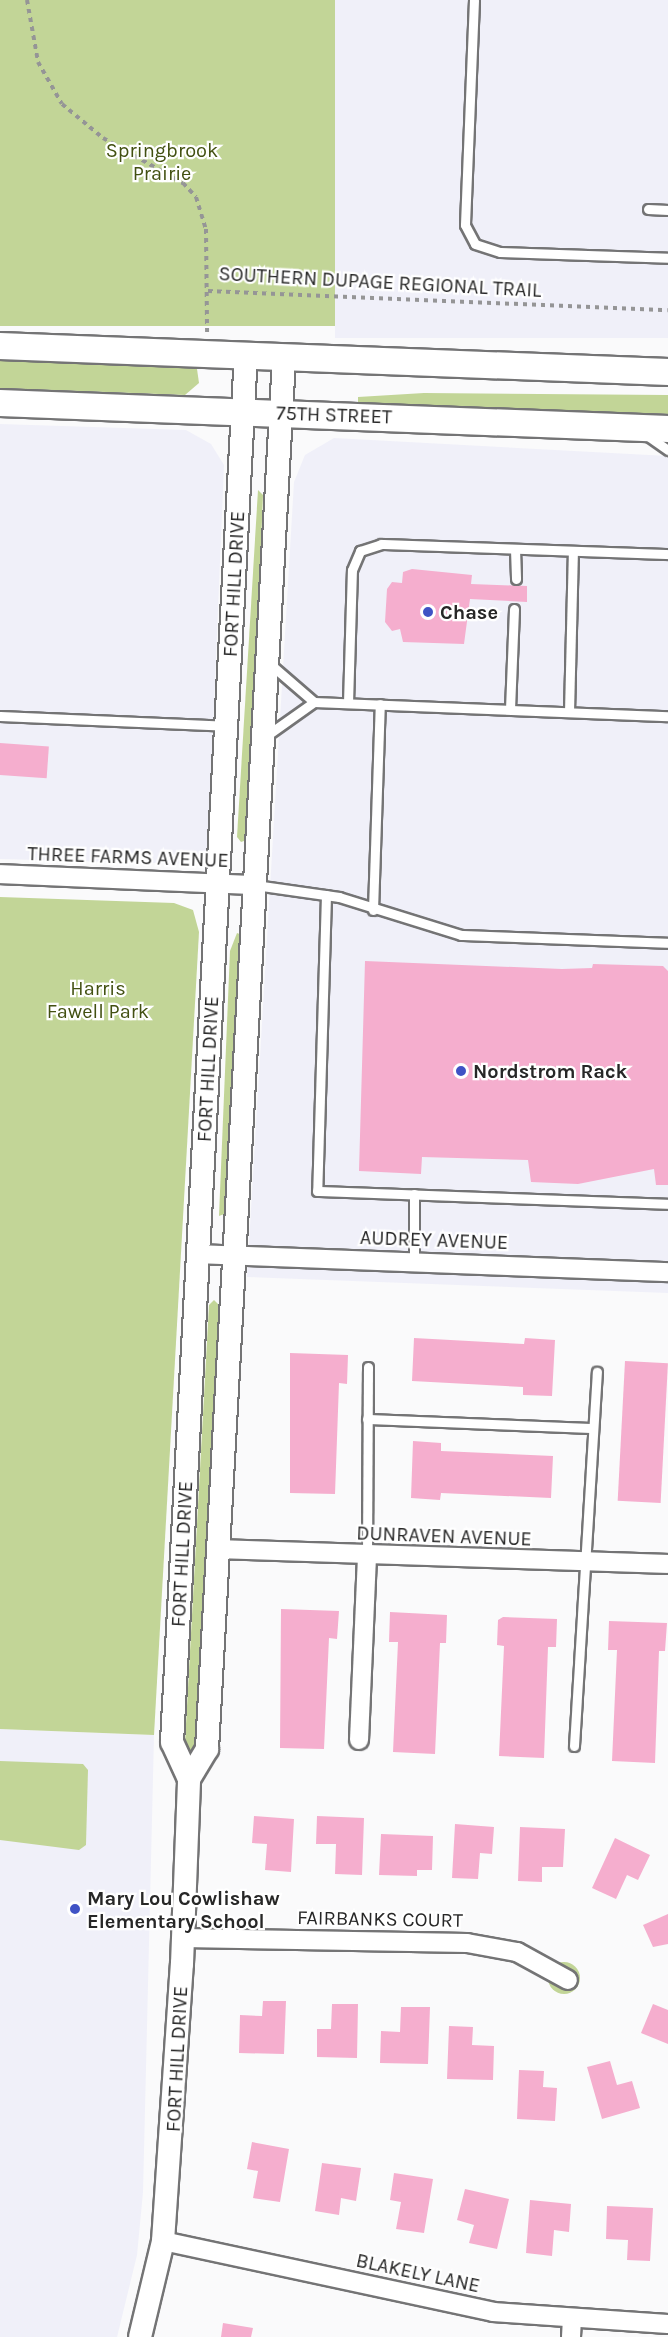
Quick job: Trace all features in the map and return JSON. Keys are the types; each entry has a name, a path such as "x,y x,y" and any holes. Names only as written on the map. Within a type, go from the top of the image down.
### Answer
{"main road":[{"path":"0,346 668,372"},
{"name":"75TH STREET","path":"0,403 668,429"}],"street":[{"name":"FORT HILL DRIVE","path":"140,2337 163,2241 183,1938 189,1779 171,1742 246,355"},
{"name":"FORT HILL DRIVE","path":"189,1779 207,1749 284,357"},
{"name":"THREE FARMS AVENUE","path":"0,874 254,885"},
{"name":"AUDREY AVENUE","path":"198,1254 668,1272"},
{"name":"DUNRAVEN AVENUE","path":"218,1549 368,1556 668,1564"},
{"path":"359,1740 368,1556"},
{"name":"FAIRBANKS COURT","path":"183,1938 467,1943 517,1952 568,1980"},
{"name":"BLAKELY LANE","path":"163,2241 493,2312 668,2324"},
{"path":"571,2337 572,2318"}],"lane":[{"path":"474,0 465,225 475,244 500,252 668,258"},
{"path":"648,209 668,210"},
{"path":"636,428 668,450"},
{"path":"348,703 352,570 360,551 381,544 668,554"},
{"path":"515,549 516,579"},
{"path":"569,712 573,551"},
{"path":"510,710 514,609"},
{"path":"266,659 314,702"},
{"path":"262,740 314,702 668,716"},
{"path":"373,910 380,704"},
{"path":"0,716 226,726"},
{"path":"254,885 326,895 461,935 668,944"},
{"path":"326,895 317,1191 668,1204"},
{"path":"414,1194 414,1262"},
{"path":"368,1366 368,1556"},
{"path":"574,1746 597,1372"},
{"path":"367,1419 592,1428"}],"path":[{"name":"SOUTHERN DUPAGE REGIONAL TRAIL","path":"27,0 38,62 62,104 103,138 183,183 196,197 206,229 208,291 668,310"},
{"path":"207,354 208,291"}],"shaded area":[{"path":"335,0 668,0 668,338 335,338"},
{"path":"0,424 186,430 211,444 224,465 208,849 196,864 0,859"},
{"path":"334,438 668,456 668,1293 247,1277 294,482 305,455"},
{"name":"Mary Lou Cowlishaw Elementary School","path":"0,1729 154,1735 143,2192 137,2255 117,2337 0,2337"}],"green space":[{"name":"Springbrook Prairie","path":"0,0 335,0 335,326 0,326"},
{"path":"0,358 188,364 197,369 199,383 185,395 0,388"},
{"path":"424,393 668,395 668,414 358,403 358,397"},
{"path":"258,490 263,495 255,693 247,840 241,842 237,837"},
{"name":"Harris Fawell Park","path":"0,897 174,903 193,910 199,932 154,1735 0,1729"},
{"path":"237,933 242,935 227,1213 219,1216 230,951"},
{"path":"214,1300 221,1307 195,1761 184,1761 209,1305"},
{"path":"0,1761 83,1764 88,1770 86,1845 79,1850 0,1840"},
{"path":"564,1962 575,1967 580,1978 575,1989 564,1994 553,1989 548,1978 553,1967"}],"building":[{"name":"Chase","path":"412,569 472,575 471,584 527,586 527,602 470,599 464,644 403,642 400,629 392,631 385,622 387,589 392,582 402,583 403,572"},
{"path":"0,743 49,746 47,778 0,775"},
{"name":"Nordstrom Rack","path":"365,961 562,969 592,968 593,964 663,966 668,971 668,1185 656,1185 654,1169 578,1184 531,1182 528,1160 422,1157 421,1174 359,1171"},
{"path":"414,1338 524,1344 525,1338 555,1340 552,1396 523,1395 523,1387 412,1381"},
{"path":"290,1353 348,1355 347,1384 339,1383 335,1494 290,1493"},
{"path":"625,1361 668,1363 661,1503 618,1501"},
{"path":"413,1441 441,1443 441,1451 553,1456 551,1498 441,1493 440,1500 411,1498"},
{"path":"281,1609 339,1611 337,1639 329,1638 324,1749 280,1748"},
{"path":"390,1612 447,1615 446,1643 440,1643 435,1754 393,1752 398,1642 389,1642"},
{"path":"503,1617 557,1619 556,1647 548,1647 544,1758 499,1756 504,1646 497,1645 498,1620"},
{"path":"609,1621 667,1623 665,1651 659,1651 655,1763 612,1761 617,1650 608,1650"},
{"path":"254,1816 294,1819 291,1872 265,1870 267,1844 252,1843"},
{"path":"317,1816 364,1818 362,1875 335,1874 336,1844 316,1844"},
{"path":"455,1824 494,1827 492,1854 480,1853 478,1879 452,1878"},
{"path":"520,1827 565,1829 563,1867 542,1867 542,1882 518,1881"},
{"path":"381,1834 433,1836 432,1870 417,1870 417,1876 379,1875"},
{"path":"615,1838 650,1855 638,1880 627,1875 616,1899 592,1888"},
{"path":"668,1914 668,1944 653,1947 643,1925"},
{"path":"263,2001 286,2001 284,2054 239,2053 240,2015 262,2016"},
{"path":"332,2004 358,2004 357,2058 317,2057 317,2029 331,2029"},
{"path":"653,2004 668,2010 668,2044 641,2033"},
{"path":"401,2007 430,2007 428,2064 380,2063 381,2031 400,2032"},
{"path":"449,2026 473,2027 472,2045 494,2046 493,2080 447,2079"},
{"path":"610,2061 617,2085 632,2081 640,2108 602,2119 587,2067"},
{"path":"519,2070 544,2071 543,2087 557,2088 555,2121 517,2119"},
{"path":"252,2142 289,2149 280,2202 253,2198 258,2171 247,2169"},
{"path":"322,2163 361,2168 356,2201 341,2198 339,2215 315,2211"},
{"path":"394,2173 433,2179 424,2233 396,2229 401,2202 390,2200"},
{"path":"465,2189 509,2199 497,2249 469,2243 474,2225 457,2220"},
{"path":"530,2200 571,2204 569,2232 554,2230 552,2256 526,2253"},
{"path":"607,2206 653,2208 650,2261 627,2260 628,2240 606,2239"},
{"path":"223,2323 253,2328 251,2337 221,2337"}],"place":[{"name":"Chase","path":"428,612"},
{"name":"Nordstrom Rack","path":"461,1071"},
{"name":"Mary Lou Cowlishaw Elementary School","path":"75,1909"}]}
